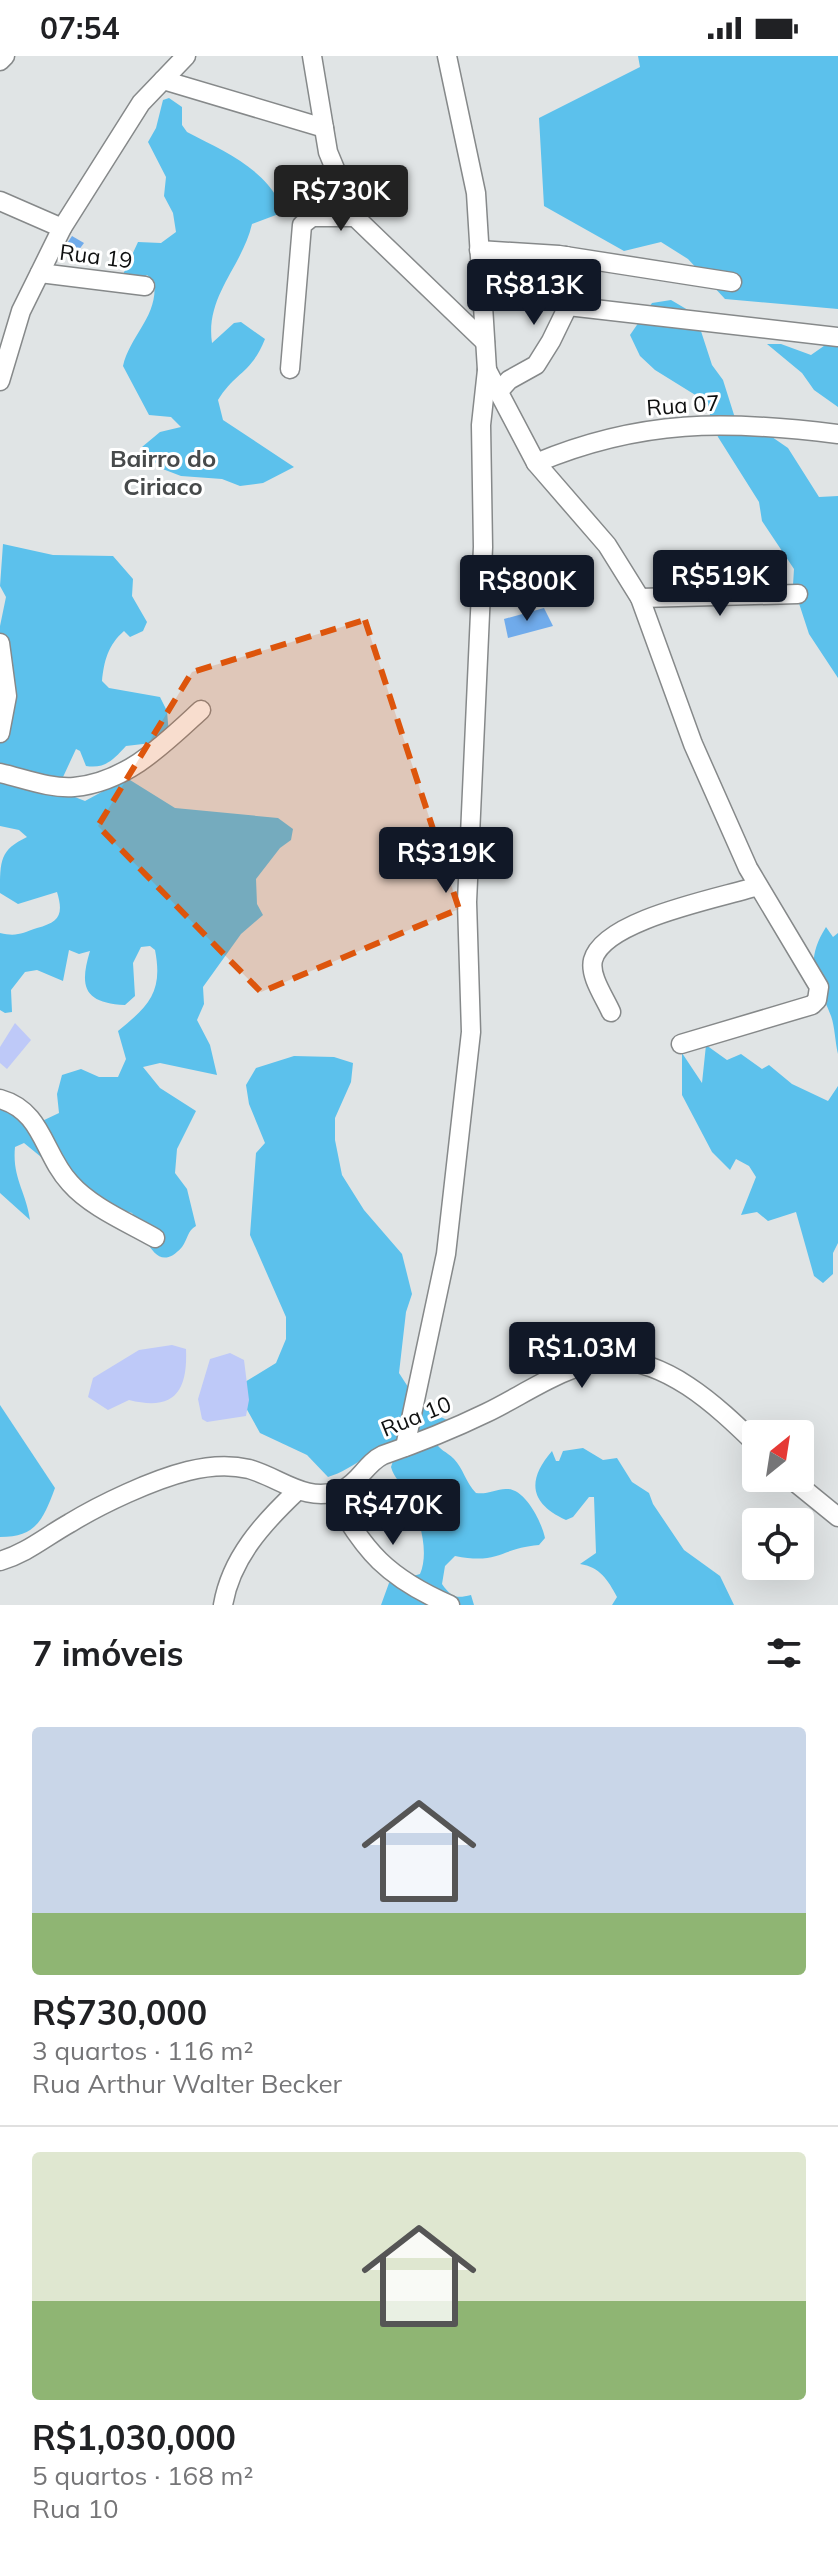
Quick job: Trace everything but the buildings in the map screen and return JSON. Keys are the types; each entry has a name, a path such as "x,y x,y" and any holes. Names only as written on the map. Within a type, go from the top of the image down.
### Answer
{"street":[{"path":"0,61 5,56"},
{"path":"0,381 21,311 62,228 116,138 141,103 186,56"},
{"path":"312,56 324,128 338,181 355,217 485,342"},
{"path":"405,1447 446,1254 471,1032 467,902 483,547 481,425 487,370 472,166 447,56"},
{"path":"163,80 324,128"},
{"path":"0,201 62,228"},
{"path":"290,369 302,225 312,217 355,217"},
{"path":"479,250 566,256 732,282"},
{"path":"499,391 509,380 536,365 568,306 566,256"},
{"name":"Rua 19","path":"40,273 145,286"},
{"path":"568,306 838,337"},
{"path":"487,370 536,463 607,545 640,598 693,744 758,886 819,987 817,1000 812,1005 681,1044"},
{"name":"Rua 07","path":"536,463 585,442 651,429 762,425 838,434"},
{"path":"640,598 798,594"},
{"path":"0,643 7,696 0,733"},
{"path":"0,773 74,787 118,776 159,748 201,710"},
{"path":"611,1012 592,971 599,949 611,937 633,924 758,886"},
{"path":"0,1099 25,1110 35,1121 69,1183 85,1197 155,1238"},
{"name":"Rua 10","path":"332,1493 346,1489 375,1459 481,1416 576,1369 603,1361 626,1362 687,1386 742,1430"},
{"path":"0,1561 42,1543 93,1510 182,1472 207,1466 251,1470 297,1491 332,1493 354,1533 380,1565 412,1589 450,1605"},
{"path":"223,1605 227,1589 253,1537 297,1491"},
{"path":"807,1492 838,1517"}],"highlighted area":[{"path":"365,620 459,909 261,992 98,826 192,672"}],"shaded area":[{"path":"638,56 838,56 838,309 725,299 688,259 661,242 624,251 544,206 539,118 640,67"},
{"path":"169,98 182,107 182,125 187,132 251,169 280,202 276,215 252,224 241,254 219,296 211,326 212,343 234,323 241,322 265,339 254,359 218,400 223,420 294,467 263,483 240,486 222,479 181,476 160,468 142,447 160,432 181,427 171,417 149,415 123,366 152,305 154,281 147,275 130,285 120,281 138,242 161,243 176,232 173,213 164,196 166,177 148,142 156,128 163,100"},
{"path":"671,300 688,310 699,325 712,365 723,380 735,418 751,434 772,437 788,448 819,497 838,496 838,678 809,634 793,585 794,569 762,521 759,502 718,437 705,401 655,370 640,356 630,335 652,303"},
{"path":"831,341 838,341 838,407 814,390 802,373 767,344 781,344 811,355"},
{"path":"3,544 53,555 113,556 133,579 132,596 147,622 143,631 130,637 124,631 114,642 102,681 109,688 160,697 167,711 169,735 160,742 126,746 113,759 98,766 86,766 80,751 76,749 57,790 85,801 120,782 130,780 175,808 278,818 293,829 291,840 280,848 256,879 257,904 263,915 241,934 203,987 204,1004 197,1020 210,1045 217,1075 160,1063 143,1067 160,1088 196,1111 177,1149 175,1173 187,1189 196,1226 182,1247 164,1258 151,1248 132,1213 96,1202 24,1143 15,1147 15,1158 30,1220 0,1193 0,1102 40,1122 59,1113 57,1094 62,1075 81,1069 99,1077 118,1077 126,1059 118,1031 146,1005 152,996 157,976 155,950 150,946 141,947 133,963 135,996 125,1005 111,1004 93,997 88,991 85,974 90,951 79,954 69,950 63,981 37,970 25,972 11,990 12,1012 0,1010 0,933 19,934 50,923 60,912 57,892 18,904 0,893 3,858 11,847 27,837 19,830 0,826 0,626 6,597 0,586"},
{"path":"826,927 833,937 838,933 838,1054 832,1020 817,981 814,962 815,951"},
{"path":"15,1023 31,1040 7,1069 0,1063 0,1047"},
{"path":"706,1045 727,1060 741,1054 762,1069 769,1065 792,1084 828,1101 838,1086 838,1243 833,1253 833,1274 823,1283 814,1276 796,1212 768,1221 757,1212 741,1215 756,1177 749,1166 736,1159 730,1170 712,1152 682,1095 682,1053 702,1083"},
{"path":"294,1056 334,1057 353,1063 351,1082 335,1118 335,1140 342,1175 364,1210 402,1254 412,1294 406,1312 399,1373 421,1407 451,1422 434,1440 457,1463 476,1493 500,1489 515,1491 532,1508 545,1538 539,1545 491,1557 455,1556 445,1566 442,1584 454,1596 471,1595 474,1605 381,1605 389,1583 420,1574 423,1565 423,1544 416,1513 391,1467 393,1461 405,1458 407,1447 400,1441 390,1444 328,1477 307,1455 260,1433 235,1388 276,1363 286,1339 286,1317 250,1235 256,1153 265,1143 249,1104 246,1085 256,1068"},
{"path":"172,1345 186,1349 186,1364 180,1387 167,1400 144,1403 129,1400 108,1410 88,1397 93,1378 139,1350"},
{"path":"230,1353 244,1360 249,1400 246,1416 207,1422 202,1419 198,1399 210,1359"},
{"path":"0,1405 55,1488 42,1518 30,1530 0,1537"},
{"path":"583,1448 603,1460 617,1458 632,1482 649,1493 684,1550 720,1576 734,1605 612,1605 617,1597 607,1580 593,1568 580,1564 596,1553 594,1497 589,1497 573,1517 566,1520 545,1506 536,1490 538,1472 552,1451 556,1461 559,1461 563,1451"}],"district":[{"name":"Bairro do Ciriaco","path":"163,473"}]}
